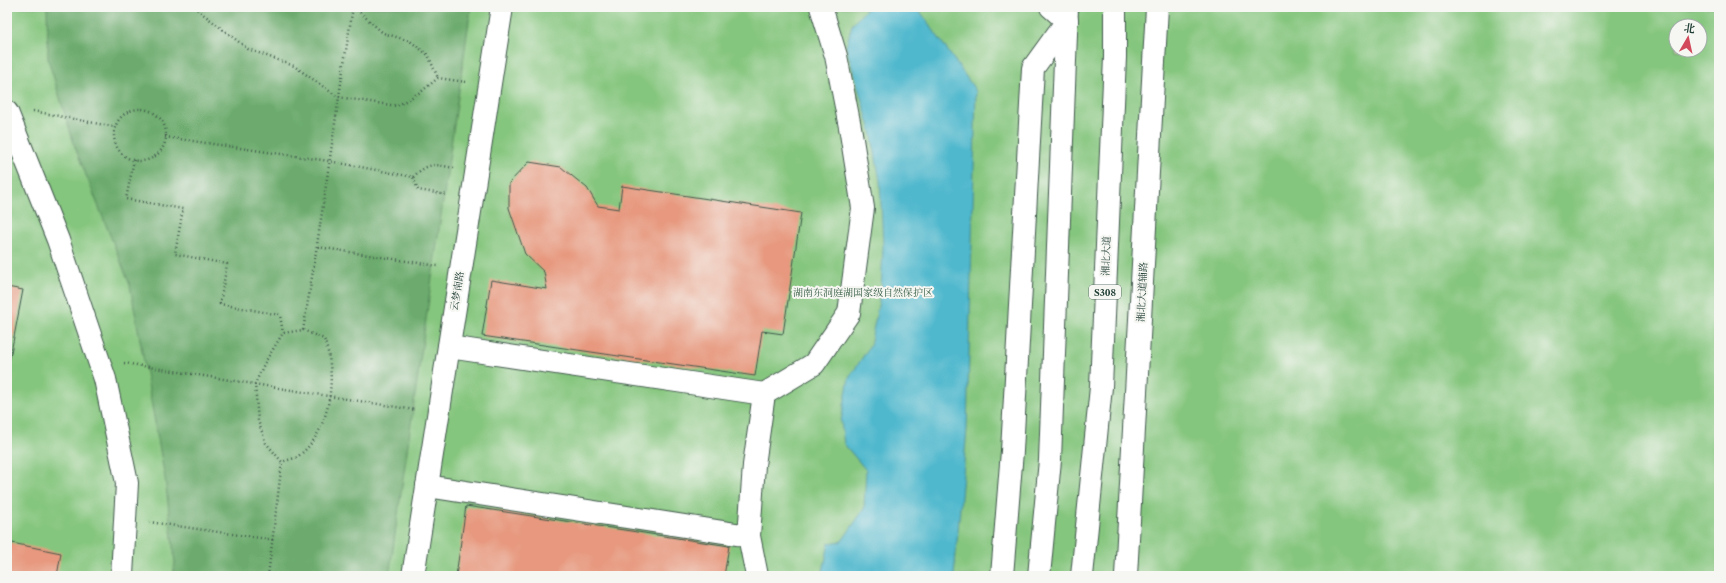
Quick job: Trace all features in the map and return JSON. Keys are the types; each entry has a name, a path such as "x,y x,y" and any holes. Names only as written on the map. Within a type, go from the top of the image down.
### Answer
{"main road":[{"name":"云梦南路","path":"413,576 502,7"},
{"path":"449,347 764,394 814,364 849,313 863,208 850,127 837,63 821,7"},
{"path":"1051,7 1067,14"},
{"name":"湘北大道","path":"1082,576 1101,387 1115,57 1115,7"},
{"name":"湘北大道辅路","path":"1126,576 1157,7"},
{"path":"1002,576 1013,443 1033,68 1067,14"},
{"path":"1039,576 1050,460 1067,14"},
{"path":"7,112 58,240 105,379 127,483 122,576"},
{"path":"758,576 749,536 754,465 764,394"},
{"path":"427,486 749,536"}],"path":[{"path":"194,7 248,49 294,66 338,97 397,106 422,91 438,78 490,85"},
{"path":"303,330 318,247 338,97 353,7"},
{"path":"353,7 383,33 410,41 428,55 438,78"},
{"path":"142,109 150,111 158,116 166,131 163,148 158,154 142,160 134,160 120,151 116,144 115,127 125,113 142,109"},
{"path":"30,111 115,127"},
{"path":"165,137 329,161 413,177"},
{"path":"134,160 126,199 183,209 175,254 227,264 220,304 280,315 283,333 264,364 255,384 258,421 266,443 282,462 274,540 268,576"},
{"path":"413,177 423,167 432,164 476,172"},
{"path":"413,177 418,190 472,199"},
{"path":"318,247 461,269"},
{"path":"282,462 296,457 312,442 323,425 332,378 330,354 324,339 303,330 283,333"},
{"path":"98,358 438,414"},
{"path":"125,519 274,540"}],"green space":[{"name":"湖南东洞庭湖国家级自然保护区","path":"7,7 1719,7 1719,576 7,576"},
{"path":"47,7 471,7 389,576 173,576 175,563 165,478 130,285 76,150 48,59"}],"water":[{"path":"868,7 914,7 922,14 976,91 967,429 954,576 822,576 829,543 842,541 864,509 866,470 844,444 841,421 849,378 870,346 881,291 883,246 880,181 871,131 846,47 852,25"}],"building":[{"path":"529,162 561,167 587,188 598,206 619,209 622,186 801,213 783,334 762,331 755,376 482,336 491,280 547,289 544,272 525,254 509,208 509,183"},
{"path":"7,287 23,290 8,368 7,368"},
{"path":"466,506 729,546 724,576 456,576"},
{"path":"7,542 61,553 57,576 7,576"}]}
